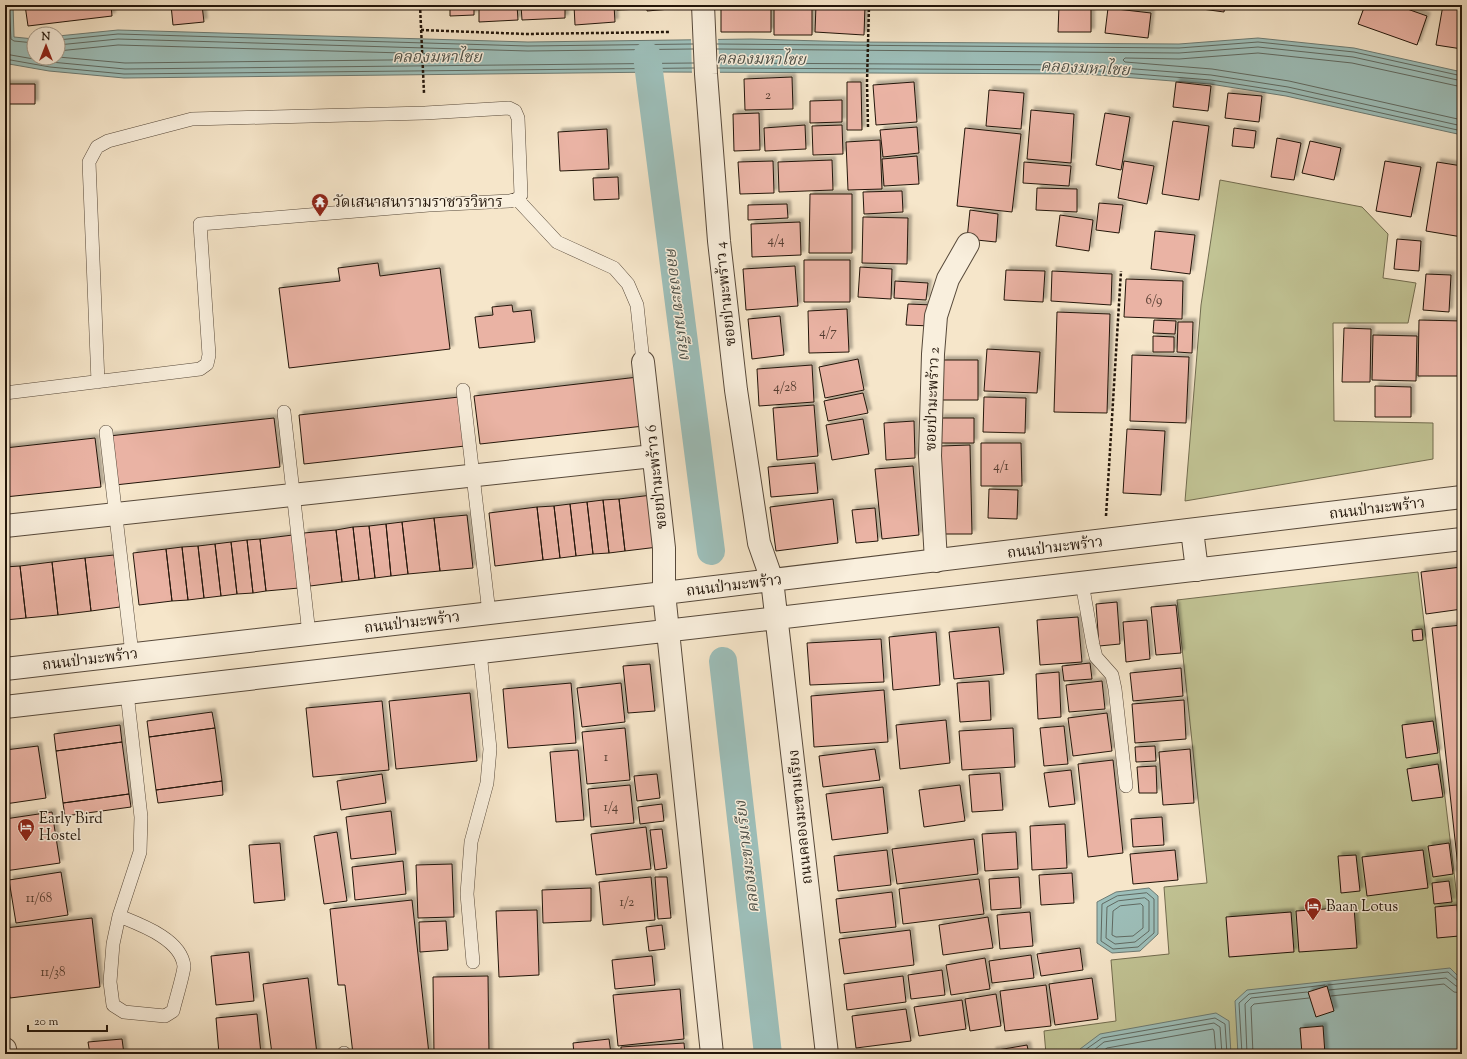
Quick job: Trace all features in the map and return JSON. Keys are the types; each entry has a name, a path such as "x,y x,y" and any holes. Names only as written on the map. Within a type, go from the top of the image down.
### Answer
{"street":[{"name":"ซอยป่ามะพร้าว 4","path":"703,10 706,74 719,241 736,390 760,543 772,580"},
{"name":"ซอยป่ามะพร้าว 2","path":"936,560 930,456 933,354 936,316 948,279 968,244"},
{"name":"ซอยป่ามะพร้าว 6","path":"643,362 664,548 664,593"},
{"path":"5,526 653,456"},
{"name":"ถนนป่ามะพร้าว","path":"5,669 664,593 1462,497"},
{"path":"1192,530 1197,570"},
{"path":"5,707 1462,539"},
{"name":"ถนนคลองมะขามเรียง","path":"772,580 827,1054"},
{"path":"664,593 712,1054"},
{"path":"5,1049 6,1054"}],"lane":[{"path":"5,393 98,382 200,369 207,364 209,355 200,224 429,205 510,201 517,199 521,195 518,118 515,111 509,108 425,113 192,119 108,141 97,147 89,162 98,382"},
{"path":"517,199 557,242 614,268 628,284 637,304 643,362"},
{"path":"463,390 489,613"},
{"path":"284,412 309,634"},
{"path":"106,432 132,654"},
{"path":"1082,583 1096,657 1112,676 1115,689 1126,786"},
{"path":"473,962 467,894 471,842 487,783 490,749 480,652"},
{"path":"119,916 159,934 179,953 184,967 173,1011 165,1016 124,1012 114,1006 110,982 119,916 140,852 141,817 128,693"}],"path":[{"path":"420,5 423,76"},
{"path":"868,127 867,82 870,5"},
{"path":"421,30 526,34 669,32"},
{"path":"1105,540 1121,271"}],"green space":[{"path":"1220,180 1362,207 1388,234 1383,278 1416,283 1408,323 1333,323 1334,421 1433,423 1433,459 1185,501 1201,305"},
{"path":"1418,572 1462,939 1462,1054 1046,1054 1044,1031 1116,1021 1111,960 1169,954 1164,887 1207,883 1177,600"}],"water":[{"name":"คลองมหาไชย","path":"5,5 13,5 14,37 26,38 26,66 66,66 66,35 118,30 528,42 751,39 856,42 1179,44 1258,38 1354,48 1462,72 1462,135 1286,96 1210,84 1085,74 663,72 124,78 49,71 5,62"},
{"path":"1149,888 1158,896 1158,934 1140,951 1112,953 1097,943 1097,902 1116,892"},
{"path":"1450,968 1462,980 1462,1054 1238,1054 1235,1001 1247,990"},
{"path":"1216,1013 1229,1021 1231,1054 1080,1054 1080,1049 1100,1034"}],"pier":[{"path":"691,38 718,38 720,73 692,74"}],"building":[{"path":"25,5 111,5 112,16 28,26"},
{"path":"171,5 202,5 204,22 173,25"},
{"path":"450,5 474,5 474,15 450,16"},
{"path":"479,5 517,5 518,20 479,22"},
{"path":"521,5 565,5 565,18 522,20"},
{"path":"574,5 614,5 615,22 575,25"},
{"path":"617,5 644,5 644,9 617,10"},
{"path":"647,5 682,5 682,8 647,11"},
{"path":"721,5 771,5 771,32 721,32"},
{"path":"774,5 812,5 812,35 774,35"},
{"path":"816,5 865,5 864,35 815,32"},
{"path":"1059,5 1091,5 1091,32 1058,32"},
{"path":"1173,5 1225,5 1224,12"},
{"path":"1365,5 1396,5 1427,16 1417,45 1358,24"},
{"path":"1443,5 1462,5 1462,49 1436,45"},
{"path":"1108,8 1151,13 1148,38 1105,33"},
{"path":"792,77 793,109 745,110 744,79"},
{"path":"847,82 861,82 862,130 847,130"},
{"path":"914,82 917,122 876,125 873,85"},
{"path":"1176,82 1211,86 1208,111 1173,107"},
{"path":"5,84 35,84 35,104 5,104"},
{"path":"989,90 1024,93 1021,129 986,126"},
{"path":"1228,93 1262,96 1259,122 1225,118"},
{"path":"842,100 842,122 810,123 810,101"},
{"path":"1031,110 1074,114 1071,163 1027,159"},
{"path":"759,113 760,150 734,151 733,114"},
{"path":"1105,113 1130,117 1121,170 1096,165"},
{"path":"1173,121 1209,126 1199,200 1162,194"},
{"path":"805,125 806,149 765,151 764,128"},
{"path":"842,125 843,154 813,155 812,126"},
{"path":"917,127 919,153 883,157 880,130"},
{"path":"965,128 1021,134 1012,212 957,206"},
{"path":"1234,128 1256,131 1254,148 1232,146"},
{"path":"607,129 609,169 560,171 558,132"},
{"path":"1277,138 1301,143 1294,180 1271,177"},
{"path":"880,140 882,189 848,190 846,142"},
{"path":"1310,141 1341,148 1334,180 1302,173"},
{"path":"917,156 919,184 884,186 882,159"},
{"path":"832,160 833,190 779,192 778,162"},
{"path":"773,161 774,193 740,194 738,162"},
{"path":"1124,161 1154,166 1147,204 1118,198"},
{"path":"1385,161 1421,167 1411,217 1376,211"},
{"path":"1024,162 1071,166 1069,186 1023,183"},
{"path":"1437,162 1462,166 1462,237 1426,231"},
{"path":"618,177 619,199 594,200 593,178"},
{"path":"1037,188 1077,189 1077,212 1036,210"},
{"path":"902,191 903,212 864,214 863,192"},
{"path":"810,194 852,194 852,253 809,253"},
{"path":"1099,203 1123,205 1119,233 1096,230"},
{"path":"787,204 788,218 748,220 748,205"},
{"path":"970,210 998,214 996,242 967,239"},
{"path":"1060,215 1093,220 1089,251 1056,246"},
{"path":"863,217 908,218 907,264 862,263"},
{"path":"800,222 801,255 752,257 751,224"},
{"path":"1155,231 1195,235 1190,274 1151,269"},
{"path":"1397,239 1421,241 1419,271 1394,269"},
{"path":"804,260 850,260 850,302 804,302"},
{"path":"378,263 380,276 440,268 450,349 289,368 279,288 340,281 338,268"},
{"path":"795,266 798,306 746,310 743,269"},
{"path":"860,267 892,269 891,299 858,297"},
{"path":"1006,270 1045,271 1043,302 1004,300"},
{"path":"1052,271 1112,274 1111,305 1051,301"},
{"path":"1426,274 1451,275 1449,312 1423,310"},
{"path":"1126,279 1183,281 1182,319 1124,317"},
{"path":"895,281 928,283 926,300 894,298"},
{"path":"908,304 933,305 931,326 906,325"},
{"path":"512,305 513,312 531,310 535,342 479,348 475,317 493,315 492,307"},
{"path":"847,309 849,352 809,353 808,311"},
{"path":"1057,312 1110,314 1107,413 1054,412"},
{"path":"780,316 784,355 752,359 748,319"},
{"path":"1154,320 1176,321 1175,334 1153,333"},
{"path":"1419,320 1462,321 1462,376 1418,376"},
{"path":"1178,322 1193,322 1192,353 1177,352"},
{"path":"1344,328 1371,329 1370,382 1342,382"},
{"path":"1373,335 1417,336 1416,381 1372,380"},
{"path":"1153,336 1174,337 1174,352 1153,352"},
{"path":"987,349 1040,352 1037,393 984,391"},
{"path":"1132,355 1189,357 1186,423 1130,421"},
{"path":"858,359 864,390 825,398 819,367"},
{"path":"942,360 978,360 978,400 942,400"},
{"path":"812,365 814,402 759,406 757,369"},
{"path":"638,377 644,426 480,444 474,396"},
{"path":"1375,386 1411,387 1411,417 1375,417"},
{"path":"863,393 868,413 828,421 824,401"},
{"path":"459,397 465,446 304,464 299,415"},
{"path":"984,397 1026,398 1025,433 983,432"},
{"path":"814,405 818,456 777,460 773,408"},
{"path":"1460,411 1462,411 1462,441 1461,441"},
{"path":"274,418 280,467 115,485 109,436"},
{"path":"940,418 974,418 974,443 940,443"},
{"path":"863,419 869,454 832,460 826,425"},
{"path":"914,421 915,458 886,460 884,423"},
{"path":"1127,429 1165,431 1161,495 1123,493"},
{"path":"95,438 101,487 5,497 5,448"},
{"path":"981,443 1021,443 1022,486 981,486"},
{"path":"970,445 972,534 942,534 941,446"},
{"path":"815,463 818,493 771,497 768,467"},
{"path":"913,466 919,535 882,539 875,469"},
{"path":"989,489 1018,490 1017,519 988,518"},
{"path":"652,495 658,547 625,551 619,499"},
{"path":"619,499 625,551 609,553 603,500"},
{"path":"833,499 838,543 776,551 770,507"},
{"path":"603,500 609,553 593,554 587,502"},
{"path":"587,502 593,554 576,556 570,504"},
{"path":"570,504 576,556 560,558 554,506"},
{"path":"554,506 560,558 543,560 537,507"},
{"path":"537,507 543,560 495,566 489,513"},
{"path":"875,508 878,541 856,543 852,510"},
{"path":"467,515 473,568 440,571 434,518"},
{"path":"434,518 440,571 408,574 402,522"},
{"path":"402,522 408,574 391,576 386,524"},
{"path":"386,524 391,576 375,578 369,526"},
{"path":"369,526 375,578 359,580 353,527"},
{"path":"353,527 359,580 342,582 336,530"},
{"path":"336,530 342,582 310,586 304,533"},
{"path":"293,535 299,588 266,591 260,539"},
{"path":"260,539 266,591 253,593 247,540"},
{"path":"247,540 253,593 237,594 231,542"},
{"path":"231,542 237,594 221,596 215,544"},
{"path":"215,544 221,596 204,598 198,546"},
{"path":"198,546 204,598 188,600 182,547"},
{"path":"182,547 188,600 172,601 166,549"},
{"path":"166,549 172,601 139,605 133,553"},
{"path":"114,555 120,607 91,611 85,558"},
{"path":"85,558 91,611 58,615 52,562"},
{"path":"52,562 58,615 26,618 20,566"},
{"path":"20,566 26,618 5,620 5,567"},
{"path":"1461,567 1462,609 1426,614 1421,572"},
{"path":"1117,602 1120,644 1099,646 1096,604"},
{"path":"1176,605 1181,653 1156,655 1151,607"},
{"path":"1078,617 1082,662 1040,665 1037,620"},
{"path":"1147,620 1150,659 1126,662 1123,622"},
{"path":"1462,625 1462,904 1432,628"},
{"path":"999,627 1004,674 954,679 949,632"},
{"path":"1422,629 1423,640 1413,641 1412,630"},
{"path":"936,632 940,685 893,690 889,637"},
{"path":"881,639 884,682 810,685 807,643"},
{"path":"1090,663 1092,679 1064,681 1062,666"},
{"path":"650,664 655,711 628,713 623,666"},
{"path":"1181,668 1183,696 1133,701 1130,673"},
{"path":"1059,672 1061,717 1038,719 1036,674"},
{"path":"989,681 991,720 960,722 957,683"},
{"path":"1102,681 1105,709 1069,712 1066,685"},
{"path":"571,683 576,743 508,748 503,689"},
{"path":"621,683 625,722 582,727 577,688"},
{"path":"884,690 888,742 814,747 811,696"},
{"path":"470,693 477,761 396,769 389,701"},
{"path":"1184,700 1186,739 1135,743 1132,704"},
{"path":"382,701 389,770 313,777 306,708"},
{"path":"212,712 215,728 149,737 147,721"},
{"path":"1107,713 1112,751 1073,756 1068,718"},
{"path":"946,720 950,763 900,769 896,725"},
{"path":"1433,721 1438,753 1406,758 1402,725"},
{"path":"120,725 122,742 56,751 54,734"},
{"path":"1064,726 1068,764 1044,766 1040,728"},
{"path":"215,728 222,781 156,790 149,737"},
{"path":"625,728 630,780 587,784 582,732"},
{"path":"1013,728 1015,767 962,770 959,731"},
{"path":"122,742 129,794 63,803 56,751"},
{"path":"38,746 46,798 5,804 5,750"},
{"path":"1155,746 1156,761 1136,762 1135,747"},
{"path":"875,749 880,780 823,787 819,756"},
{"path":"1190,749 1194,803 1163,805 1159,752"},
{"path":"578,750 584,820 556,822 550,752"},
{"path":"1113,760 1123,853 1088,857 1078,764"},
{"path":"1438,764 1443,797 1412,801 1407,769"},
{"path":"1156,766 1157,793 1139,793 1137,767"},
{"path":"1071,770 1075,804 1049,807 1044,773"},
{"path":"1000,773 1003,810 972,812 969,775"},
{"path":"382,774 386,803 341,810 337,781"},
{"path":"657,774 660,798 637,801 634,776"},
{"path":"222,781 223,795 158,803 156,790"},
{"path":"630,785 634,823 591,827 588,789"},
{"path":"960,785 965,821 924,827 919,790"},
{"path":"883,787 888,833 832,840 826,794"},
{"path":"129,794 131,807 65,816 63,803"},
{"path":"662,804 664,821 640,824 638,807"},
{"path":"391,811 396,854 351,859 346,817"},
{"path":"52,812 60,863 5,871 5,819"},
{"path":"1162,817 1164,845 1133,847 1131,819"},
{"path":"1065,824 1067,868 1032,870 1030,826"},
{"path":"646,827 651,869 596,875 591,834"},
{"path":"662,829 667,868 655,870 650,830"},
{"path":"337,832 347,901 324,904 314,836"},
{"path":"1016,832 1018,869 985,871 982,834"},
{"path":"974,839 978,874 897,884 892,849"},
{"path":"280,843 285,900 254,903 249,845"},
{"path":"1449,843 1453,874 1433,877 1428,846"},
{"path":"887,850 891,885 838,891 834,856"},
{"path":"1175,850 1178,880 1133,884 1130,854"},
{"path":"1423,850 1428,888 1367,896 1362,857"},
{"path":"1356,855 1360,891 1341,893 1338,856"},
{"path":"403,861 406,894 355,900 352,867"},
{"path":"452,864 454,917 418,918 416,865"},
{"path":"61,872 68,915 16,923 9,880"},
{"path":"1072,873 1074,903 1041,905 1039,875"},
{"path":"651,877 655,920 603,925 599,882"},
{"path":"655,877 667,877 671,918 658,919"},
{"path":"1019,877 1021,908 991,910 989,879"},
{"path":"979,879 984,914 903,924 899,889"},
{"path":"1449,881 1452,902 1434,904 1432,883"},
{"path":"591,888 591,921 543,923 542,890"},
{"path":"892,892 896,927 840,933 836,899"},
{"path":"412,900 429,1054 353,1054 345,985 338,985 330,909"},
{"path":"1457,905 1459,936 1437,938 1435,907"},
{"path":"1354,907 1357,948 1299,952 1296,911"},
{"path":"537,910 539,975 499,977 496,911"},
{"path":"1030,912 1033,946 1000,949 997,915"},
{"path":"1291,912 1294,952 1229,957 1226,917"},
{"path":"988,917 993,948 943,955 939,925"},
{"path":"92,918 100,987 10,998 5,954 5,928"},
{"path":"446,921 448,950 420,952 419,922"},
{"path":"662,925 665,949 649,951 646,927"},
{"path":"910,930 914,965 844,974 839,939"},
{"path":"1080,948 1083,970 1041,976 1037,954"},
{"path":"249,952 254,1001 216,1005 211,956"},
{"path":"1031,955 1034,978 992,983 989,961"},
{"path":"652,956 655,985 615,989 612,960"},
{"path":"985,958 990,989 951,995 946,965"},
{"path":"942,970 945,995 911,999 908,975"},
{"path":"488,976 489,1054 434,1054 433,977"},
{"path":"903,976 906,1002 847,1010 844,984"},
{"path":"308,978 317,1054 272,1054 263,984"},
{"path":"1092,978 1098,1019 1055,1025 1049,984"},
{"path":"1046,985 1051,1026 1005,1031 1000,991"},
{"path":"1327,986 1334,1011 1316,1017 1308,992"},
{"path":"680,989 684,1039 618,1046 613,995"},
{"path":"996,994 1001,1026 970,1031 965,999"},
{"path":"962,1000 966,1029 919,1036 914,1007"},
{"path":"906,1009 911,1041 856,1048 852,1016"},
{"path":"257,1014 261,1054 219,1054 216,1018"},
{"path":"1323,1026 1325,1054 1302,1054 1300,1028"},
{"path":"122,1039 124,1054 90,1054 88,1042"},
{"path":"609,1039 611,1054 574,1054 573,1043"},
{"path":"684,1043 685,1054 621,1054 621,1047"},
{"path":"1027,1045 1029,1054 993,1054 992,1051"}],"waterway":[{"name":"คลองมะขามเรียง","path":"647,56 711,551"},
{"name":"คลองมะขามเรียง","path":"723,661 768,1054"}],"place":[{"name":"วัดเสนาสนารามราชวรวิหาร","path":"320,217"},
{"name":"Early Bird Hostel","path":"26,842"},
{"name":"Baan Lotus","path":"1313,921"}]}
